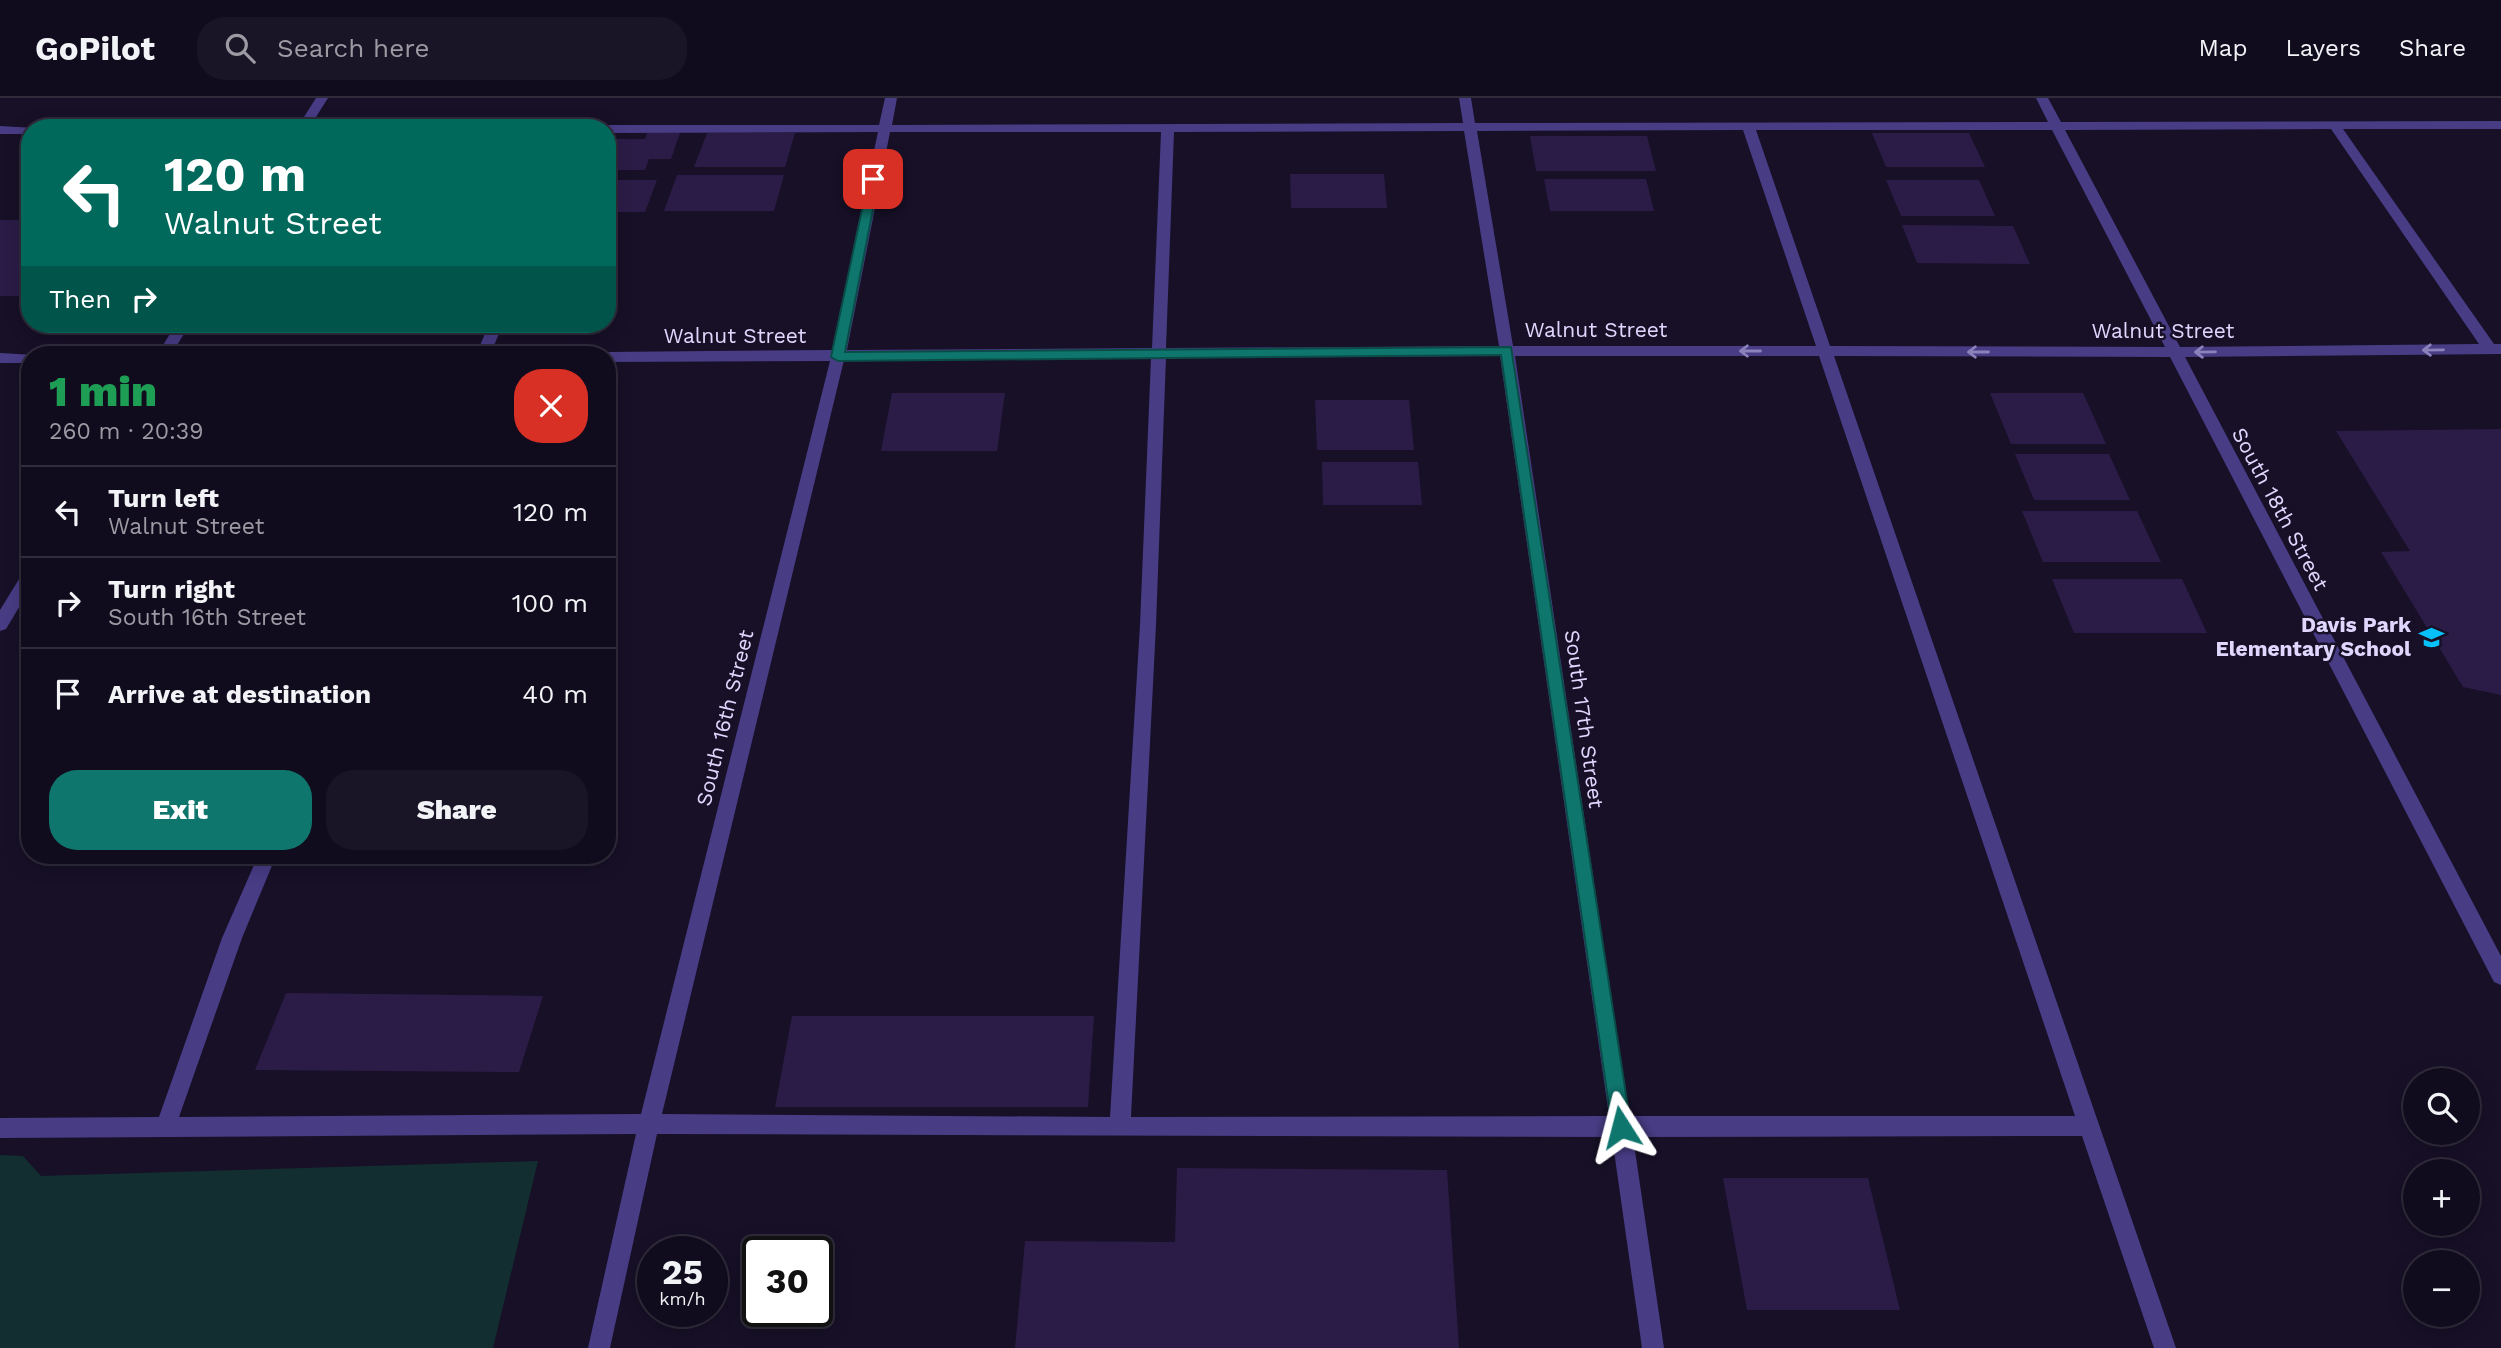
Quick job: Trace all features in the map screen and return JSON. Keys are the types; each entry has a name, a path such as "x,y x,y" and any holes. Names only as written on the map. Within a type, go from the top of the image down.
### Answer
{"street":[{"path":"308,119 321,98"},
{"name":"South 16th Street","path":"599,1348 649,1124 838,357 891,98"},
{"name":"South 17th Street","path":"1465,98 1507,351 1653,1348"},
{"name":"South 18th Street","path":"2042,98 2501,976"},
{"path":"2333,125 2495,349"},
{"path":"616,129 2501,125"},
{"path":"1748,126 2165,1348"},
{"path":"1120,1127 1148,625 1168,127"},
{"path":"0,130 21,130"},
{"name":"Walnut Street","path":"616,357 1507,351 2174,352 2495,349"},
{"path":"0,358 21,358"},
{"path":"0,624 21,590"},
{"path":"165,1128 232,938 264,864"},
{"path":"0,1128 649,1124 1120,1127 2089,1126"}],"green space":[{"path":"0,1155 23,1156 41,1176 538,1161 493,1348 0,1348"}],"building":[{"path":"647,133 680,133 671,159 649,159 645,170 616,170 616,139 645,139"},
{"path":"707,133 795,133 785,167 694,167"},
{"path":"1872,133 1969,133 1985,167 1886,167"},
{"path":"1530,136 1647,136 1656,171 1536,171"},
{"path":"1290,174 1384,174 1387,208 1291,208"},
{"path":"677,175 784,175 774,211 664,211"},
{"path":"1544,179 1646,179 1654,211 1550,211"},
{"path":"616,180 657,180 645,212 616,212"},
{"path":"1886,180 1979,180 1995,216 1901,216"},
{"path":"0,220 21,220 21,296 0,296"},
{"path":"1902,225 2013,226 2030,264 1917,263"},
{"path":"892,393 1005,393 997,451 881,451"},
{"path":"1990,393 2083,393 2106,444 2011,444"},
{"path":"1315,400 1409,400 1414,450 1317,450"},
{"path":"2501,429 2501,695 2463,687 2381,552 2410,551 2336,431"},
{"path":"2015,454 2109,454 2130,500 2034,500"},
{"path":"1322,462 1418,462 1422,505 1323,505"},
{"path":"2022,511 2137,511 2161,562 2043,562"},
{"path":"2052,579 2182,579 2207,633 2074,633"},
{"path":"286,993 543,996 519,1072 255,1070"},
{"path":"792,1016 1094,1016 1088,1107 775,1107"},
{"path":"1177,1168 1447,1170 1459,1348 1015,1348 1025,1241 1175,1242"},
{"path":"1723,1178 1868,1178 1900,1310 1747,1310"}],"place":[{"name":"Davis Park Elementary School","path":"2431,637"}],"route":[{"path":"873,179 838,357 1507,351 1621,1127"}]}
